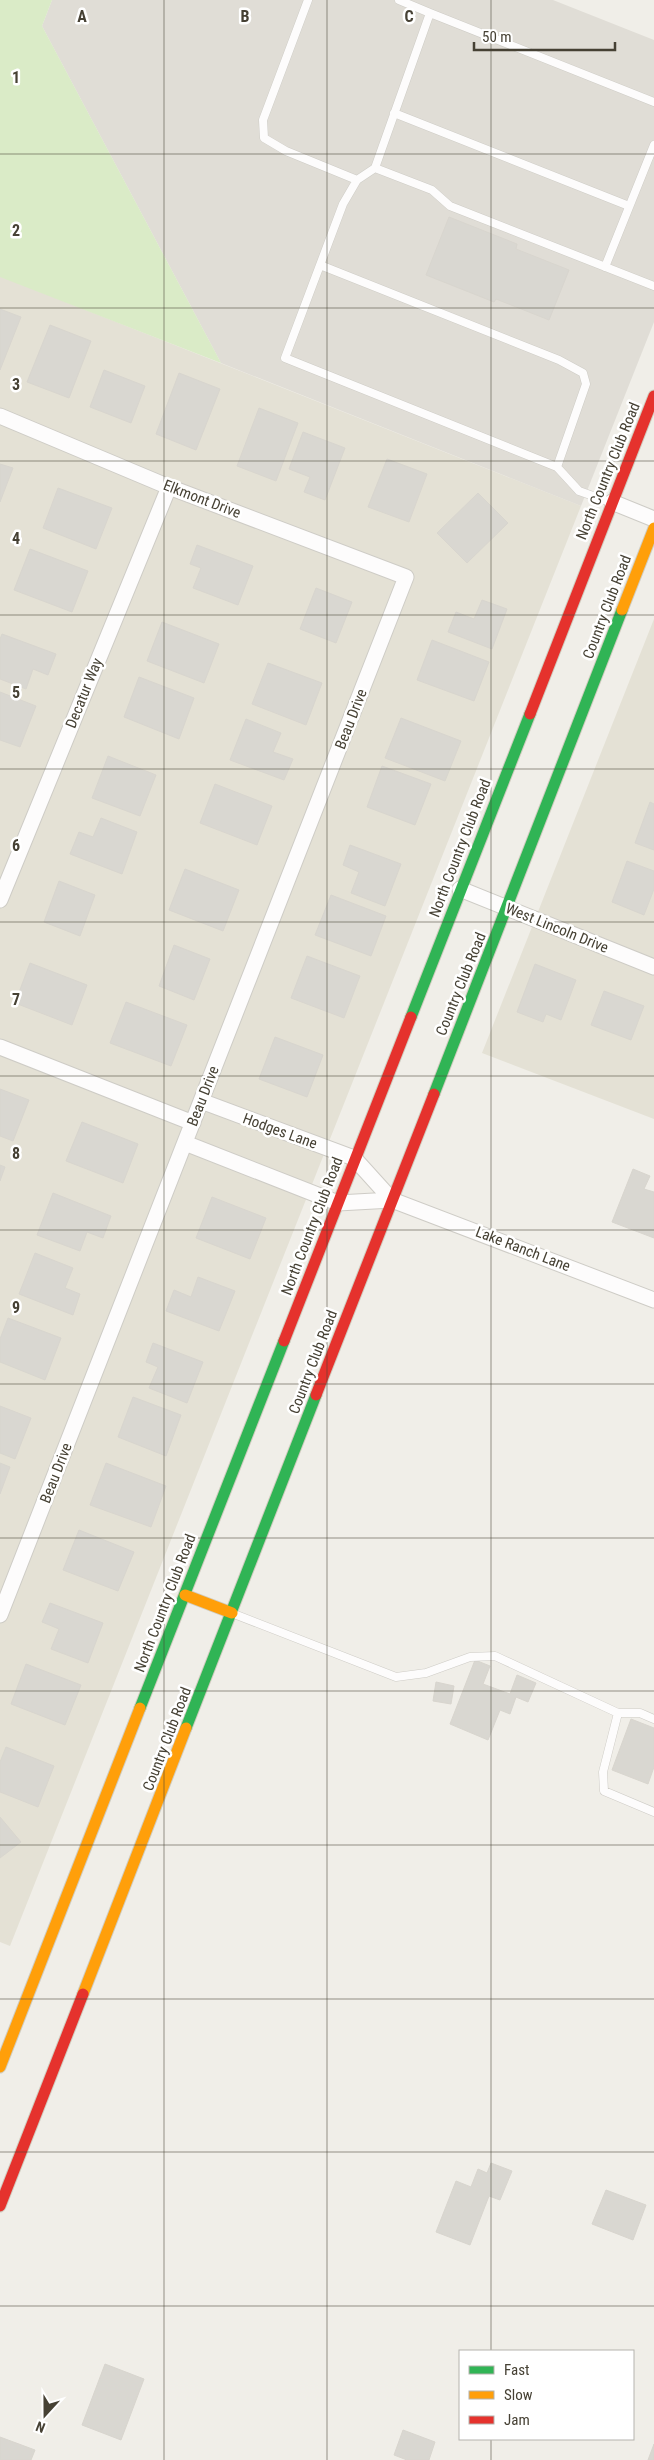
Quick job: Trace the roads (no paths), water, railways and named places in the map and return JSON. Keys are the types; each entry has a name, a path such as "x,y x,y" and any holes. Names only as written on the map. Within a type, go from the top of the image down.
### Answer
{"main road":[{"name":"North Country Club Road","path":"0,2067 354,1158 654,396"},
{"name":"Country Club Road","path":"0,2206 654,528"},
{"path":"185,1595 232,1613"}],"street":[{"name":"Elkmont Drive","path":"0,416 168,487 406,577"},
{"name":"Decatur Way","path":"0,900 168,487"},
{"path":"612,502 654,519"},
{"name":"Beau Drive","path":"0,1615 406,577"},
{"name":"West Lincoln Drive","path":"460,889 654,967"},
{"path":"0,1048 193,1123"},
{"name":"Hodges Lane","path":"201,1101 354,1158 392,1200"},
{"path":"185,1143 338,1203 392,1200"},
{"name":"Lake Ranch Lane","path":"392,1200 654,1300"}],"lane":[{"path":"308,0 263,120 264,138 286,151 357,180"},
{"path":"399,0 654,102"},
{"path":"430,13 375,168 357,180 343,204 285,358 557,467 579,490 612,502"},
{"path":"394,113 629,206"},
{"path":"605,267 654,145"},
{"path":"375,168 432,190 450,206 654,286"},
{"path":"320,265 559,360 583,373 586,384 557,467"},
{"path":"232,1613 396,1677 426,1673 470,1657 494,1656 618,1713 640,1713 654,1719"},
{"path":"618,1713 603,1772 604,1791 654,1812"}]}
